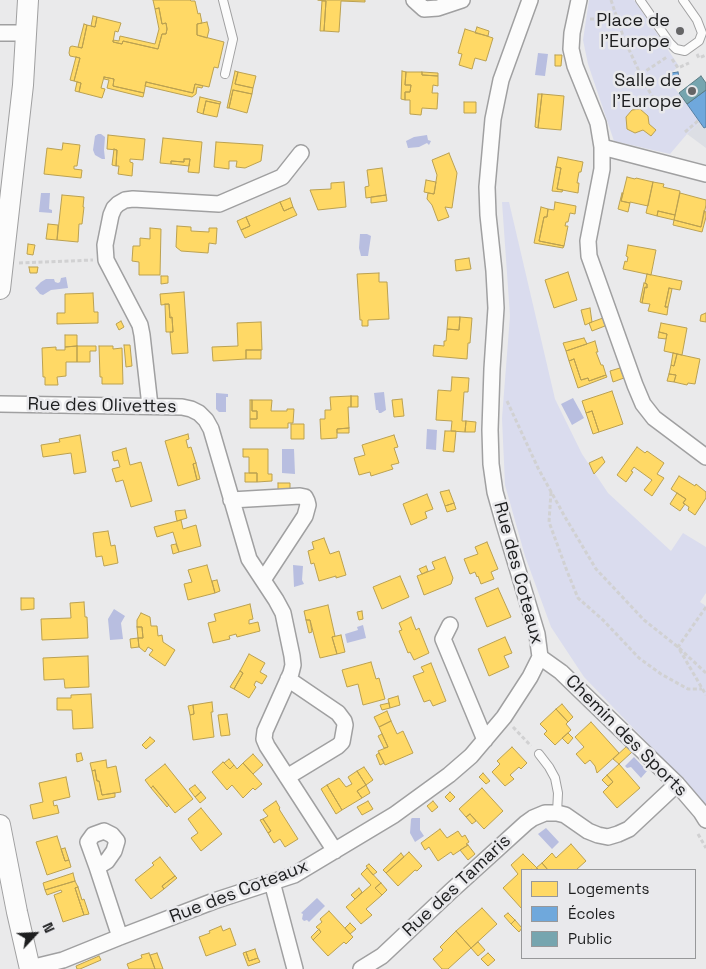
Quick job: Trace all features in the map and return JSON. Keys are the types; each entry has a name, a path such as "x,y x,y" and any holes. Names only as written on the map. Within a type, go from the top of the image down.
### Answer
{"street":[{"path":"0,289 24,85 28,0"},
{"path":"414,0 424,9 438,8 462,0"},
{"name":"Rue des Coteaux","path":"30,968 63,960 214,901 294,875 336,851 394,815 449,775 471,756 504,717 530,677 540,657 537,634 495,492 491,464 490,430 496,308 487,186 493,119 501,80 530,0"},
{"path":"579,0 572,33 571,49 575,66 598,123 602,147 602,169 588,241 589,256 643,404 654,418 706,457"},
{"path":"0,33 26,33"},
{"path":"602,147 706,174"},
{"path":"150,406 140,325 106,260 105,244 114,208 125,200 133,199 219,204 282,177 300,153"},
{"name":"Rue des Olivettes","path":"0,404 182,407 191,408 206,420 250,559 283,613 293,665 265,731 264,739 336,851"},
{"path":"231,500 300,496 305,497 307,501 308,505 305,516 262,580"},
{"path":"450,625 443,640 486,740"},
{"name":"Chemin des Sports","path":"540,657 561,672 677,784 706,820"},
{"path":"287,777 338,746 342,742 345,725 338,713 288,679"},
{"path":"557,813 565,815 588,831 598,835 618,834 629,829 677,784"},
{"name":"Rue des Tamaris","path":"361,969 382,956 526,823 545,813 557,813"},
{"path":"0,825 30,968"},
{"path":"97,867 120,937"},
{"path":"272,882 295,969"}],"lane":[{"path":"223,0 233,40 225,74"},
{"path":"640,0 670,43 676,49 685,51 699,40 702,34 697,20 683,0"},
{"path":"539,754 555,778 558,793 557,813"}],"path":[{"path":"611,0 624,39 646,86 662,112"},
{"path":"594,19 616,14"},
{"path":"640,74 661,61"},
{"path":"685,132 699,120"},
{"path":"18,263 106,260"},
{"path":"507,401 538,468 596,569 644,620 678,647 706,674"},
{"path":"551,492 549,522 578,598 604,620 639,658 661,674 688,689 702,689"},
{"path":"678,647 706,607"},
{"path":"678,647 706,695"},
{"path":"504,717 539,754"}],"shaded area":[{"path":"589,0 634,0 679,66 671,73 674,87 700,122 670,154 614,141 588,64 583,40"},
{"path":"700,122 704,128 706,127 706,148 687,134"},
{"path":"502,202 509,202 555,399 582,454 608,493 671,551 683,533 706,547 706,593 700,602 706,606 706,807 693,790 584,677 551,627 525,556 505,485 502,418 510,316"}],"water":[{"path":"538,53 548,54 545,76 535,75"},
{"path":"98,134 105,137 105,159 95,155 93,150 95,136"},
{"path":"427,135 428,140 431,141 429,145 427,143 419,147 408,148 406,141 414,137"},
{"path":"41,193 50,193 49,209 52,210 52,213 39,212"},
{"path":"360,234 371,236 368,256 361,256 359,248"},
{"path":"66,277 68,288 51,290 43,295 35,288 46,279 54,279 58,283 61,278"},
{"path":"384,392 386,410 379,413 376,410 374,393"},
{"path":"216,393 228,394 228,397 226,397 226,412 219,412 216,409"},
{"path":"573,398 584,418 572,425 561,404"},
{"path":"427,429 437,430 436,450 426,449"},
{"path":"282,449 294,449 295,474 282,473"},
{"path":"293,565 303,566 302,580 304,584 294,587"},
{"path":"114,609 125,616 121,623 123,639 110,640 108,619"},
{"path":"363,625 366,638 347,643 345,634 358,630 357,627"},
{"path":"634,757 647,771 641,778 631,767 627,768 625,766"},
{"path":"412,818 420,818 420,830 424,836 415,842 410,833"},
{"path":"546,828 559,842 552,849 538,834"},
{"path":"317,898 325,906 309,922 307,920 304,921 302,919 303,914 301,913"}],"building: Logements":[{"path":"153,0 195,1 202,23 197,24 197,35 224,42 218,68 214,67 209,87 195,84 193,93 146,82 144,93 113,86 114,79 104,77 101,88 105,89 102,98 79,92 81,83 74,81 80,58 70,56 69,53 72,46 82,48 87,25 95,27 97,17 121,23 118,32 115,31 113,42 122,44 123,41 158,49 162,34 166,34 167,29 166,23 162,24 159,8 155,9"},
{"path":"318,0 365,0 365,2 341,1 339,32 324,31 326,1"},
{"path":"322,1 326,1 324,31 320,31"},
{"path":"159,8 162,24 166,23 167,29 166,34 162,34 158,49 123,41 122,44 113,42 113,40 119,41 120,36 155,44 159,29 155,9"},
{"path":"93,16 97,17 95,27 91,26"},
{"path":"207,22 209,30 207,38 197,35 197,24"},
{"path":"84,24 87,25 82,48 78,47"},
{"path":"477,27 489,31 488,36 475,33"},
{"path":"465,29 493,38 486,61 475,58 472,69 459,65 462,54 458,53"},
{"path":"555,55 562,55 561,66 555,66"},
{"path":"76,57 80,58 74,81 70,80"},
{"path":"235,71 238,72 235,84 253,88 252,94 233,90 229,108 227,108"},
{"path":"402,71 406,72 405,85 411,85 410,92 405,92 405,100 401,99"},
{"path":"238,72 256,76 253,88 235,84"},
{"path":"406,72 422,72 422,75 438,76 438,86 433,85 432,93 438,93 437,109 422,108 421,115 410,114 410,100 405,100 405,92 410,92 411,85 405,85"},
{"path":"422,72 438,73 438,76 422,75"},
{"path":"104,77 114,79 113,86 144,93 143,97 107,88 109,80 104,79"},
{"path":"77,82 81,83 79,92 75,91"},
{"path":"146,82 193,93 195,84 203,86 202,88 197,87 196,94 192,97 145,86"},
{"path":"233,90 252,94 247,113 229,108"},
{"path":"538,94 542,94 538,128 535,127"},
{"path":"542,94 564,96 561,130 538,128"},
{"path":"200,97 221,102 220,104 206,101 203,114 197,112"},
{"path":"206,101 220,104 217,117 203,114"},
{"path":"464,102 476,102 476,113 464,113"},
{"path":"640,109 648,116 649,124 656,130 651,136 643,130 635,133 627,129 626,117 632,110"},
{"path":"108,135 145,139 143,160 130,159 130,162 133,163 132,176 118,174 119,166 116,166 117,150 107,149"},
{"path":"163,138 202,142 199,173 188,172 190,159 184,159 184,162 171,161 171,164 160,163"},
{"path":"216,142 263,145 261,161 245,168 236,167 237,161 229,161 229,169 214,167"},
{"path":"63,143 80,145 77,166 74,166 74,169 82,170 81,178 44,174 47,148 62,150"},
{"path":"114,149 117,150 116,166 112,165"},
{"path":"449,153 457,173 452,208 445,207 449,217 438,221 432,205 427,199 428,193 434,194 437,175 432,160"},
{"path":"558,157 583,162 577,183 579,183 578,193 557,189 561,168 556,167"},
{"path":"184,159 190,159 189,166 171,164 171,161 184,162"},
{"path":"556,167 561,168 557,189 563,190 562,192 552,191"},
{"path":"382,168 386,195 366,198 365,187 369,186 367,170"},
{"path":"627,177 653,182 648,206 621,201"},
{"path":"426,180 436,182 434,194 424,192"},
{"path":"344,182 346,207 318,210 310,190 331,189 331,183"},
{"path":"653,182 664,184 663,187 680,191 675,215 658,211 657,216 646,213"},
{"path":"622,193 621,201 630,203 628,212 618,209"},
{"path":"680,193 706,200 701,227 674,220"},
{"path":"62,195 84,197 82,224 79,224 78,242 57,240"},
{"path":"386,195 387,201 371,203 371,197"},
{"path":"290,198 293,207 284,211 280,202"},
{"path":"280,202 284,211 293,207 297,215 245,238 241,230 250,226 246,217"},
{"path":"555,202 576,206 575,214 570,213 568,222 566,222 565,226 568,226 564,246 539,241 544,217 547,217 548,209 554,210"},
{"path":"541,207 548,209 547,217 544,217 539,241 564,246 563,248 534,243"},
{"path":"658,211 675,215 674,220 657,216"},
{"path":"704,211 706,212 706,217 702,232 673,225 674,220 701,227"},
{"path":"246,217 250,226 241,230 237,221"},
{"path":"48,224 58,225 57,240 46,239"},
{"path":"177,226 191,227 191,231 209,232 209,228 217,228 216,244 209,243 208,253 181,251 176,247"},
{"path":"150,228 161,229 160,275 139,275 139,262 132,261 133,246 140,246 140,238 150,239"},
{"path":"28,244 35,245 33,255 27,254"},
{"path":"628,245 656,250 651,275 623,269 625,261 627,262"},
{"path":"469,258 471,269 456,271 455,260"},
{"path":"29,267 38,267 37,273 30,273"},
{"path":"568,272 577,300 554,308 545,280"},
{"path":"379,273 379,282 387,282 389,319 368,320 368,326 362,326 357,274"},
{"path":"647,274 682,281 680,290 669,288 665,307 668,307 667,315 648,311 650,304 642,303 645,287 647,288 645,283"},
{"path":"161,276 168,276 168,283 161,284"},
{"path":"644,283 647,284 647,288 645,287 642,303 640,302"},
{"path":"669,288 672,289 668,307 665,307"},
{"path":"184,292 188,353 172,354 170,332 173,332 172,317 170,318 169,304 161,305 160,294"},
{"path":"93,293 94,312 98,312 98,323 57,324 57,313 65,313 65,294"},
{"path":"165,304 169,304 173,332 166,332"},
{"path":"590,308 592,322 585,325 581,310"},
{"path":"706,313 706,322 700,321 701,315"},
{"path":"448,317 460,317 459,330 447,329"},
{"path":"460,317 472,318 467,359 433,356 434,345 444,346 447,329 459,330"},
{"path":"603,318 605,326 592,331 589,323"},
{"path":"121,321 124,327 119,330 116,324"},
{"path":"261,322 262,350 246,350 246,359 213,361 212,347 238,346 237,323"},
{"path":"661,323 687,328 682,355 664,351 667,334 659,332"},
{"path":"659,332 667,334 666,339 658,338"},
{"path":"65,335 77,335 77,346 65,347"},
{"path":"584,338 587,344 566,351 563,343"},
{"path":"595,341 598,352 596,352 606,375 589,381 588,378 581,380 574,359 569,361 566,351"},
{"path":"124,345 130,345 132,366 126,367"},
{"path":"77,346 77,362 66,362 66,376 57,377 58,385 45,385 42,348 56,347 56,350 65,350 65,347"},
{"path":"77,346 96,346 96,351 90,351 90,362 77,362"},
{"path":"99,346 113,346 113,349 122,348 123,384 102,384"},
{"path":"246,350 261,350 261,359 246,359"},
{"path":"673,353 677,354 674,366 671,365"},
{"path":"677,354 700,359 695,384 688,383 687,385 674,382 676,375 669,374 671,365 674,366"},
{"path":"574,359 581,380 588,378 589,381 606,375 607,377 578,388 569,361"},
{"path":"620,368 624,378 613,382 610,371"},
{"path":"669,374 676,375 674,382 667,381"},
{"path":"452,377 469,378 468,392 464,392 462,421 466,421 465,432 451,431 452,421 436,420 438,390 451,391"},
{"path":"612,391 623,424 599,432 592,411 586,413 582,401"},
{"path":"351,396 358,396 358,407 351,407"},
{"path":"351,396 351,407 348,407 349,428 337,429 337,438 321,439 320,419 325,419 325,410 331,410 330,397"},
{"path":"402,399 404,416 394,417 392,400"},
{"path":"250,400 252,400 252,411 257,411 257,419 250,419"},
{"path":"252,400 272,400 271,411 294,409 293,423 288,423 288,428 250,428 250,419 257,419 257,411 252,411"},
{"path":"592,411 599,432 593,434 586,413"},
{"path":"466,421 476,422 475,432 465,432"},
{"path":"291,424 304,424 304,439 291,439"},
{"path":"349,428 349,433 337,433 337,429"},
{"path":"445,431 456,431 454,452 443,451"},
{"path":"188,434 189,439 186,440 188,448 191,447 196,463 193,464 197,480 178,486 165,441"},
{"path":"80,435 86,472 74,474 71,453 43,457 41,445 60,442 59,439"},
{"path":"394,435 398,447 394,448 399,463 391,465 393,469 371,476 370,472 359,475 354,458 365,455 362,445"},
{"path":"637,447 645,453 647,451 664,463 657,474 664,478 652,496 644,490 652,480 634,467 626,482 617,475"},
{"path":"126,448 130,465 141,462 152,501 131,507 123,480 116,482 112,469 120,467 118,460 114,461 112,452"},
{"path":"243,449 268,449 268,474 272,474 272,481 257,482 257,473 249,473 249,457 243,457"},
{"path":"602,457 605,462 594,474 589,463"},
{"path":"196,463 200,479 197,480 193,464"},
{"path":"245,473 257,473 257,482 245,482"},
{"path":"679,476 695,486 696,484 706,492 706,498 695,515 683,503 686,499 671,489"},
{"path":"278,483 290,483 290,490 278,491"},
{"path":"449,490 454,503 445,506 440,492"},
{"path":"677,493 686,499 680,511 670,504"},
{"path":"427,494 433,509 425,512 427,518 411,525 403,504"},
{"path":"454,503 456,509 447,512 445,506"},
{"path":"185,510 187,518 177,521 175,511"},
{"path":"181,520 183,529 196,525 201,546 179,552 173,532 157,537 154,527"},
{"path":"108,531 111,546 115,545 118,563 104,566 102,556 96,557 93,533"},
{"path":"324,538 330,554 339,551 346,575 319,581 314,563 311,564 308,551 314,549 312,542"},
{"path":"487,542 498,569 491,572 494,579 481,584 475,572 470,574 464,559 478,554 475,547"},
{"path":"176,544 179,552 173,554 171,545"},
{"path":"445,557 453,578 451,584 424,595 417,576 435,569 432,562"},
{"path":"207,565 215,593 188,600 184,584 192,582 188,570"},
{"path":"426,566 428,571 422,574 419,569"},
{"path":"400,576 409,597 382,609 373,587"},
{"path":"217,580 220,591 215,593 212,581"},
{"path":"498,588 511,617 487,627 475,598"},
{"path":"21,598 34,598 34,609 21,610"},
{"path":"84,602 88,638 42,640 41,619 71,618 70,603"},
{"path":"250,604 253,619 249,620 249,624 258,622 260,631 237,637 236,634 229,636 230,639 213,643 208,623 216,621 214,614"},
{"path":"328,605 335,636 332,637 337,654 320,658 310,620 306,620 304,611"},
{"path":"362,611 363,619 359,620 357,612"},
{"path":"141,613 150,617 151,626 157,626 158,636 162,635 163,642 175,650 165,666 149,655 153,650 148,647 145,652 139,647 138,638 143,638 142,627 137,627 137,620"},
{"path":"411,617 416,630 419,628 429,653 414,660 410,652 408,653 399,631 402,630 399,623"},
{"path":"306,620 310,620 312,632 309,633"},
{"path":"137,627 142,627 143,638 138,638"},
{"path":"341,635 345,652 337,654 332,637"},
{"path":"505,637 512,653 504,656 509,667 489,676 478,649"},
{"path":"138,638 139,647 131,648 130,639"},
{"path":"249,654 265,663 260,672 267,676 262,684 256,681 254,685 256,687 249,698 234,689 243,673 240,671"},
{"path":"88,656 89,687 65,688 64,679 44,680 43,658"},
{"path":"371,662 376,679 379,678 385,699 363,705 358,684 347,687 342,670"},
{"path":"431,663 446,701 433,706 430,700 424,702 413,676 424,672 421,667"},
{"path":"240,671 243,673 234,689 230,687"},
{"path":"91,694 93,728 73,729 72,710 57,710 57,698 71,698 71,695"},
{"path":"398,696 400,705 390,708 388,699"},
{"path":"212,702 213,712 211,712 214,737 193,740 190,715 194,714 193,705"},
{"path":"389,703 390,708 382,710 380,705"},
{"path":"562,704 573,717 568,722 556,709"},
{"path":"193,705 194,714 190,715 188,706"},
{"path":"556,709 568,722 566,724 571,730 555,745 544,734 547,731 540,724"},
{"path":"387,711 391,721 379,727 374,717"},
{"path":"227,714 230,735 221,736 218,715"},
{"path":"391,721 397,734 403,731 413,753 385,765 378,751 388,747 379,727"},
{"path":"591,722 619,753 597,773 595,766 590,760 585,764 576,754 584,747 575,737"},
{"path":"568,733 573,738 568,744 562,738"},
{"path":"382,734 388,747 384,748 378,736"},
{"path":"150,737 155,741 146,749 142,745"},
{"path":"627,746 632,752 619,764 613,759"},
{"path":"512,747 527,763 510,775 514,779 505,786 492,772 500,764 497,761"},
{"path":"81,753 83,760 77,762 76,754"},
{"path":"379,753 384,763 380,765 376,755"},
{"path":"253,754 263,765 253,774 243,763"},
{"path":"229,759 234,765 230,769 224,763"},
{"path":"106,760 107,768 116,766 121,792 102,795 95,770 92,771 90,763"},
{"path":"223,762 230,769 234,765 237,769 243,763 262,784 255,790 253,788 243,798 232,785 227,790 212,772"},
{"path":"165,764 193,799 175,813 153,786 151,788 145,780"},
{"path":"619,764 640,788 617,808 603,792 613,782 607,775"},
{"path":"364,767 373,780 366,785 357,771"},
{"path":"95,770 102,795 115,793 115,797 98,800 92,771"},
{"path":"357,771 366,785 357,791 362,798 342,810 327,785 339,778 346,787 352,784 348,777"},
{"path":"483,773 490,781 486,784 479,777"},
{"path":"607,775 613,782 608,786 602,780"},
{"path":"66,777 70,797 53,801 54,806 57,805 59,813 33,819 30,805 43,802 39,783"},
{"path":"195,785 201,792 195,797 189,789"},
{"path":"327,785 342,810 336,814 321,789"},
{"path":"366,785 370,793 362,798 357,791"},
{"path":"153,786 169,805 167,807 151,788"},
{"path":"482,788 503,811 484,829 470,814 466,817 459,809"},
{"path":"201,792 206,798 200,803 195,797"},
{"path":"450,792 455,797 450,802 445,797"},
{"path":"276,801 298,839 285,847 280,839 274,843 268,833 271,831 263,819 268,816 263,810"},
{"path":"368,801 373,809 362,815 357,807"},
{"path":"433,801 438,807 432,812 427,806"},
{"path":"201,808 222,834 201,851 191,838 198,833 188,819"},
{"path":"470,814 476,821 472,824 466,817"},
{"path":"263,819 271,831 268,833 260,820"},
{"path":"440,829 447,838 458,831 462,837 465,835 469,842 466,844 468,845 453,855 451,852 438,861 429,847 425,850 421,843"},
{"path":"57,836 65,861 69,860 71,867 47,875 36,842"},
{"path":"571,844 586,861 577,869 547,869 542,863 552,853 556,858"},
{"path":"468,845 475,854 468,860 460,850"},
{"path":"65,848 69,860 65,861 61,849"},
{"path":"409,852 422,866 398,886 386,873"},
{"path":"401,853 404,857 386,873 383,870"},
{"path":"523,854 538,869 521,869 521,908 503,888 518,874 511,865"},
{"path":"160,857 175,876 162,886 164,889 151,899 135,880 154,865 152,863"},
{"path":"542,863 547,869 538,869 536,868"},
{"path":"369,864 377,872 373,875 366,866"},
{"path":"367,868 381,883 375,888 382,895 366,909 372,915 361,924 346,907 371,885 361,874"},
{"path":"73,873 75,881 45,890 43,883"},
{"path":"175,876 177,878 164,889 162,886"},
{"path":"75,881 78,887 75,888 84,915 63,922 54,895 62,892 61,890 47,895 45,890"},
{"path":"381,883 387,890 382,895 375,888"},
{"path":"78,887 89,914 84,915 75,888"},
{"path":"359,888 362,892 355,899 351,895"},
{"path":"482,908 497,924 471,948 456,931"},
{"path":"329,911 353,937 328,956 313,940 321,932 316,927 322,922 320,919"},
{"path":"508,913 515,920 511,924 504,916"},
{"path":"515,920 521,929 519,932 511,924"},
{"path":"350,923 356,929 350,934 345,928"},
{"path":"221,926 223,931 230,928 236,945 206,956 199,937"},
{"path":"319,929 321,932 313,940 311,937"},
{"path":"456,931 471,948 448,969 442,969 433,959 443,950 440,947"},
{"path":"478,942 485,950 478,956 471,948"},
{"path":"255,949 258,958 249,961 246,952"},
{"path":"246,952 249,961 258,958 260,962 248,966 243,953"},
{"path":"149,953 155,969 129,969 127,964 142,958 141,955"},
{"path":"157,953 163,969 155,969 150,955"},
{"path":"488,953 495,960 488,966 481,959"},
{"path":"99,956 101,960 77,969 76,966"}],"building: Écoles":[{"path":"678,72 681,86 674,87 671,73"},
{"path":"706,90 706,127 704,128 687,104"}],"building: Public":[{"name":"Salle de l'Europe","path":"701,76 706,83 706,90 687,104 679,93"}],"place":[{"name":"Place de l'Europe","path":"680,31"},
{"name":"Salle de l'Europe","path":"692,91"}]}
